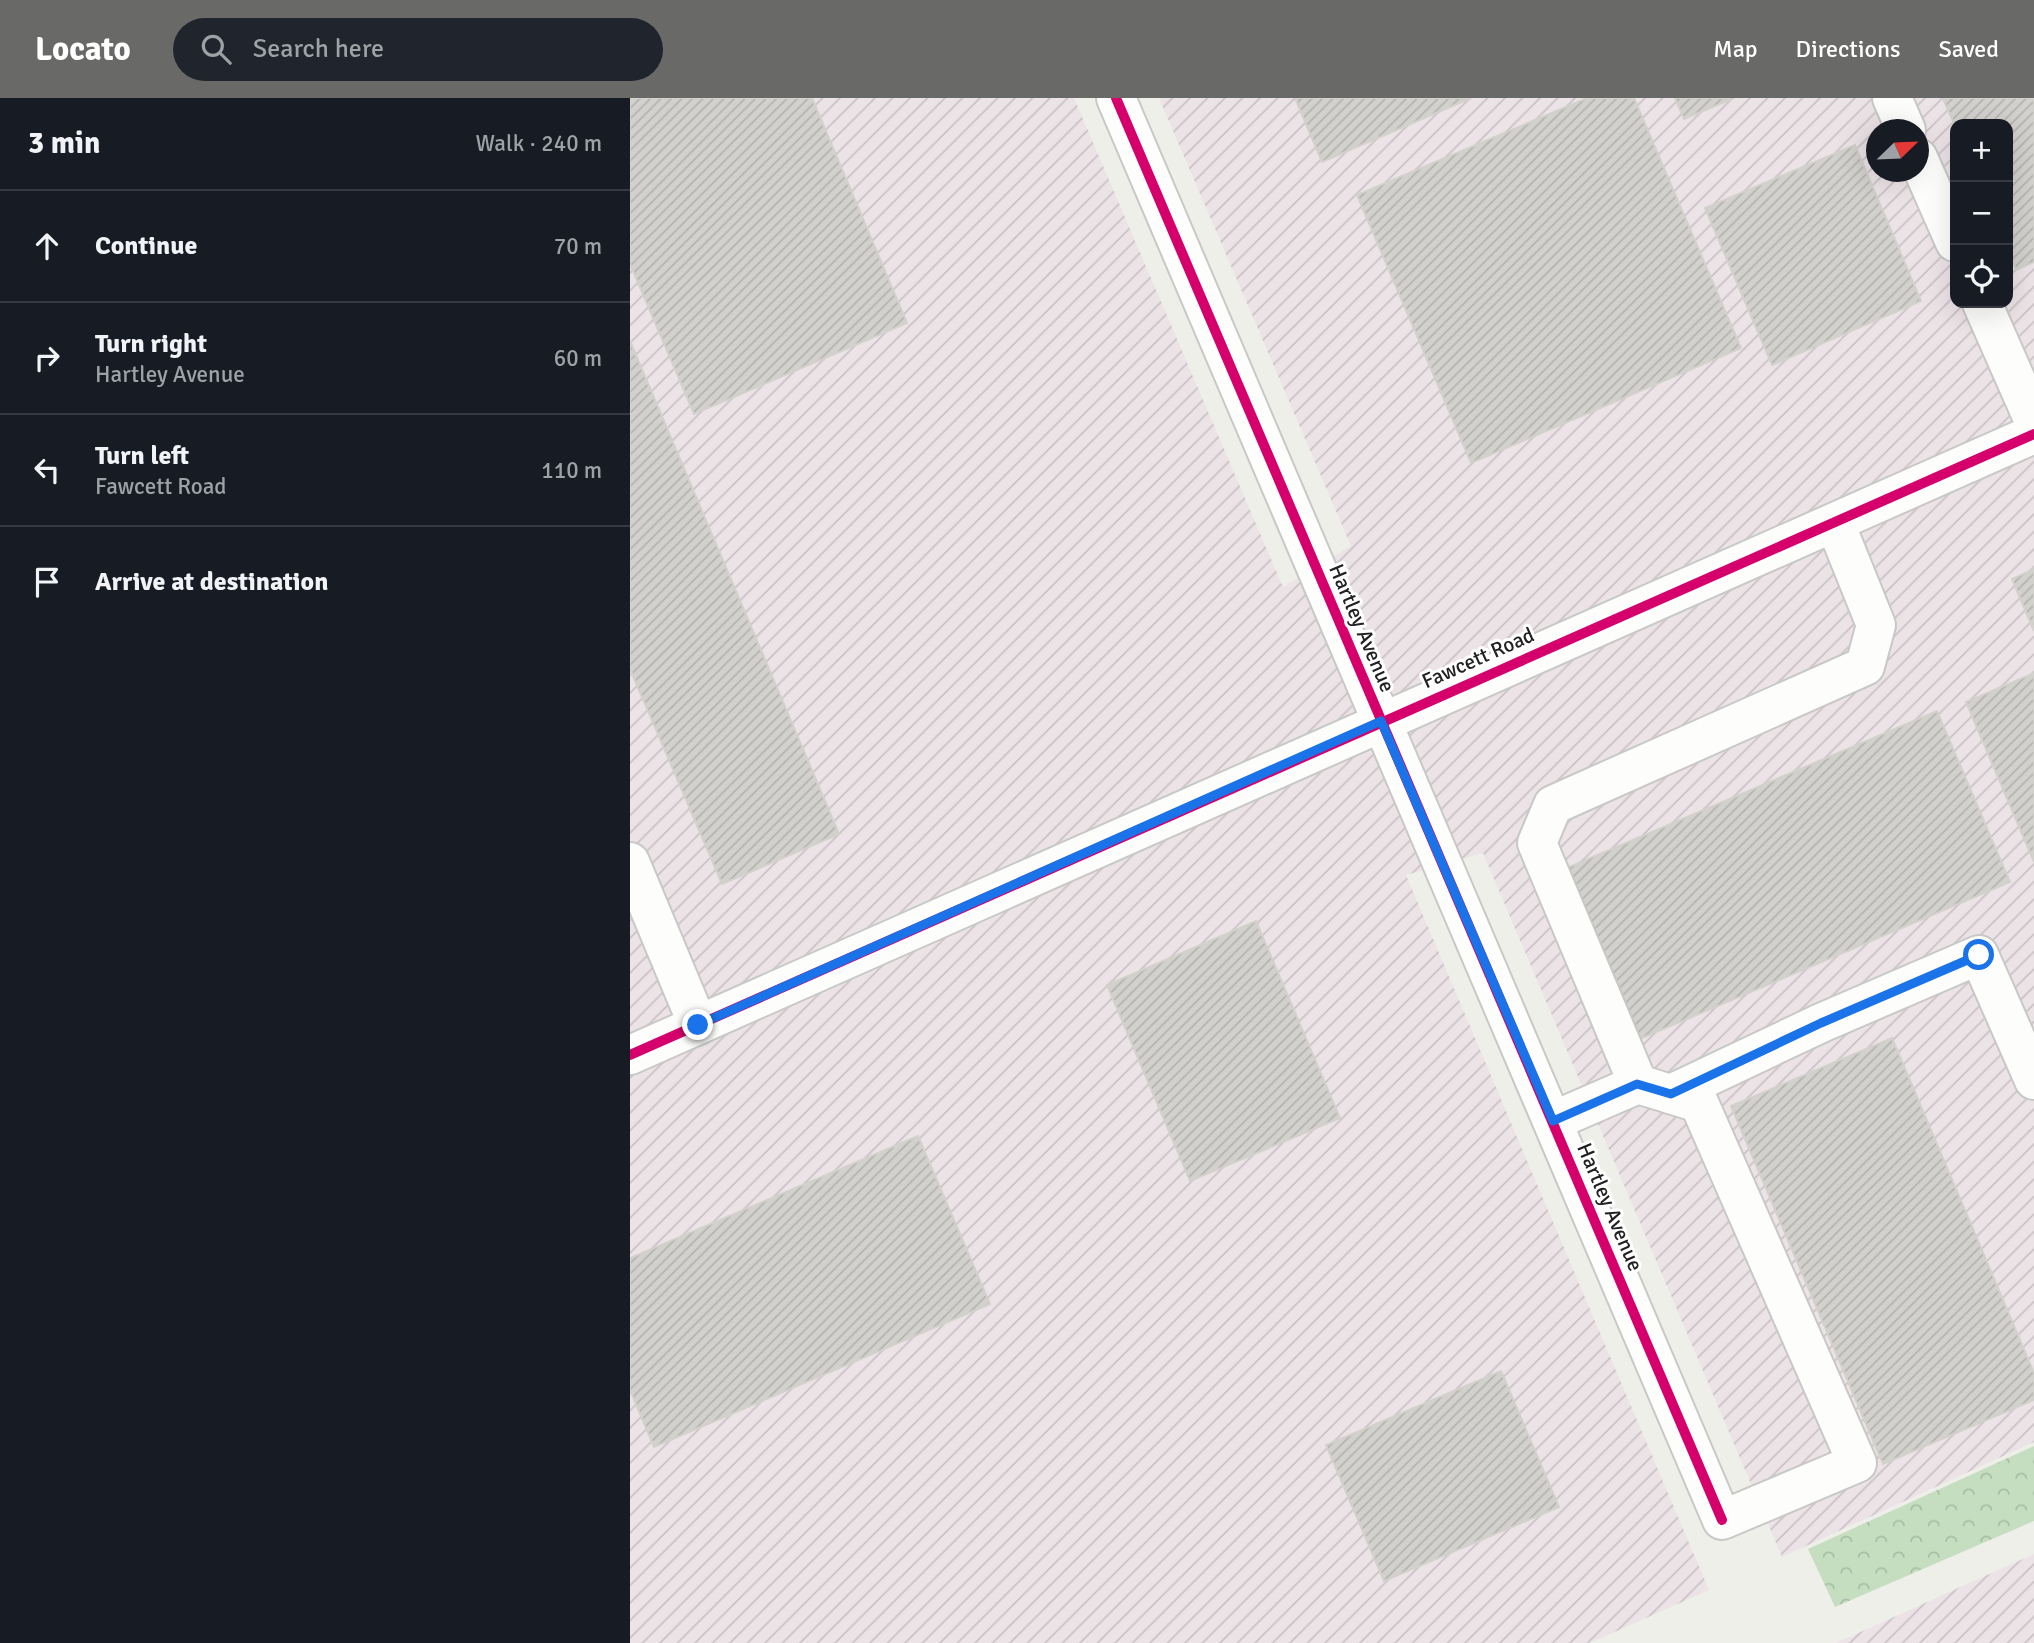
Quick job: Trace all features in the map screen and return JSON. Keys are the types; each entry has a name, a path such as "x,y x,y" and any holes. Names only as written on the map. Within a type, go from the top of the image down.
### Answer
{"street":[{"name":"Hartley Avenue","path":"1116,98 1722,1520 1857,1463 1699,1103 1654,1089"},
{"path":"1892,98 1901,119"},
{"path":"1929,181 1950,230"},
{"path":"1984,308 2034,421"},
{"name":"Fawcett Road","path":"630,1055 2034,434"},
{"path":"1654,1089 1537,843 1553,805 1865,666 1876,625 1835,523"},
{"path":"630,862 698,1025"},
{"path":"1553,1121 1654,1089 1821,1023 1979,955 2034,1080"}],"shaded area":[{"path":"630,98 1074,98 1283,587 1351,546 1159,98 2034,98 2034,1442 1782,1557 1483,853 1406,875 1709,1590 1590,1643 630,1643"},
{"path":"2034,1554 2034,1643 1836,1643"}],"green space":[{"path":"2034,1446 2034,1521 1835,1607 1808,1549"}],"building":[{"path":"630,98 812,98 907,323 694,414 630,264"},
{"path":"1295,98 1471,98 1322,162"},
{"path":"1587,98 1634,98 1741,348 1471,463 1357,195"},
{"path":"1675,98 1734,98 1684,119"},
{"path":"2034,98 2034,262 2016,270 2013,262 2013,119 1952,119 1943,99"},
{"path":"1855,145 1866,171 1866,182 1871,182 1921,301 1772,365 1705,208"},
{"path":"630,341 839,834 722,884 630,669"},
{"path":"2034,569 2034,631 2012,579"},
{"path":"2034,673 2034,862 1966,702"},
{"path":"1937,711 2010,882 1635,1041 1562,870"},
{"path":"1256,921 1340,1118 1190,1181 1107,985"},
{"path":"1892,1038 2034,1373 2034,1400 1883,1464 1731,1106"},
{"path":"918,1136 990,1304 654,1447 630,1390 630,1258"},
{"path":"1501,1371 1559,1507 1384,1581 1326,1445"}],"cycle path":[{"path":"1116,98 1722,1520"},
{"path":"630,1055 2034,434"}],"route":[{"path":"698,1025 1381,721 1553,1121 1637,1084 1671,1094 1821,1023 1979,955"}]}
